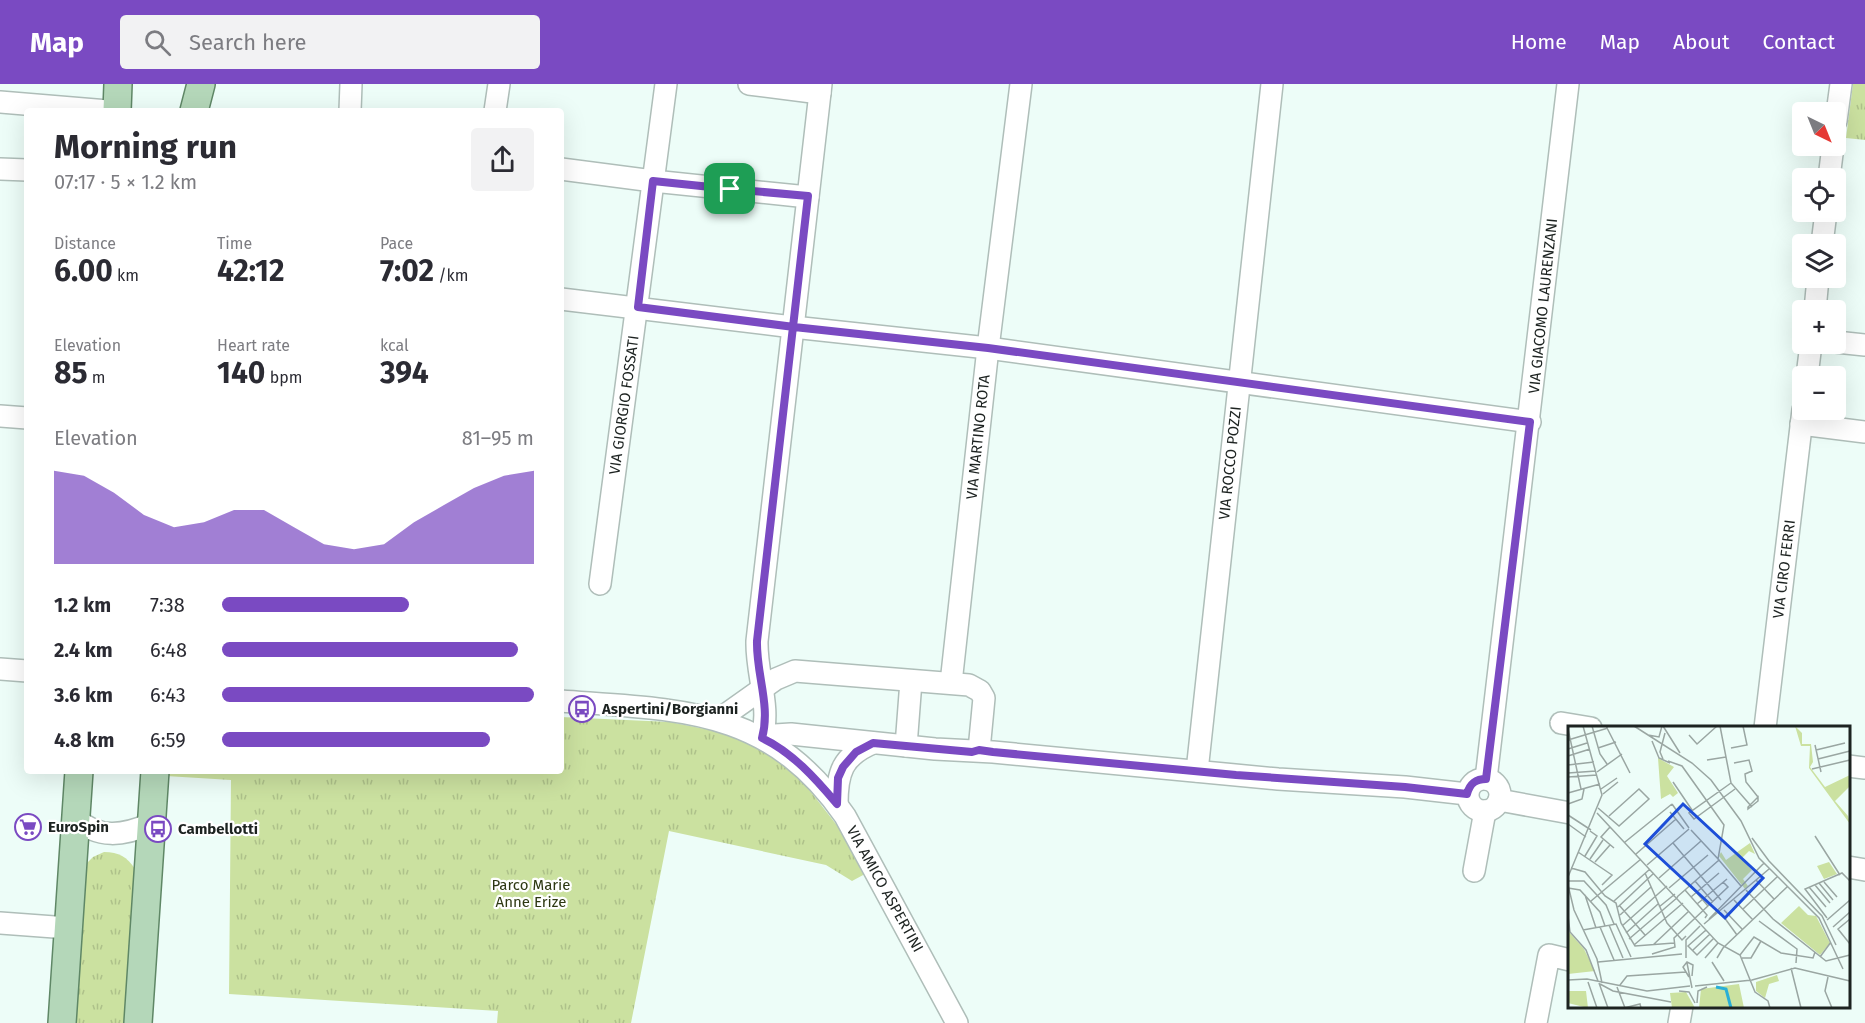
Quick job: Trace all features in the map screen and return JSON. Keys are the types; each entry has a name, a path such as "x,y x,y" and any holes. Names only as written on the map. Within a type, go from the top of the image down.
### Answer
{"main road":[{"path":"117,108 118,84"},
{"path":"193,108 194,84"},
{"path":"194,108 201,84"},
{"path":"62,1023 79,774"},
{"path":"138,1023 154,774"}],"street":[{"path":"350,108 351,84"},
{"path":"495,108 499,84"},
{"name":"VIA GIORGIO FOSSATI","path":"600,584 666,84"},
{"path":"749,84 821,88 757,641 758,668 763,689 765,716 762,738 782,734 1467,794"},
{"name":"VIA MARTINO ROTA","path":"951,683 988,348 1021,84"},
{"name":"VIA ROCCO POZZI","path":"1197,771 1272,84"},
{"name":"VIA GIACOMO LAURENZANI","path":"1486,779 1530,422 1568,84"},
{"path":"1839,102 1841,84"},
{"path":"0,102 72,108"},
{"path":"0,169 24,170"},
{"path":"564,169 653,181 808,196"},
{"path":"564,299 988,348 1530,422"},
{"path":"1846,343 1865,345"},
{"path":"0,416 24,418"},
{"name":"VIA CIRO FERRI","path":"1765,726 1802,420"},
{"path":"1815,420 1865,432"},
{"path":"0,669 24,671"},
{"path":"718,720 776,679 795,671 951,683 975,687 983,695 979,750"},
{"path":"906,746 911,681"},
{"name":"VIA AMICO ASPERTINI","path":"564,701 673,709 718,720 778,747 801,766 837,804 861,844 957,1023"},
{"path":"1562,723 1579,726"},
{"path":"837,804 838,778 843,767 856,752 873,743"},
{"path":"1850,766 1865,768"},
{"path":"1474,871 1492,805 1499,789 1496,784 1486,779 1476,780 1468,788 1467,794 1474,808 1492,805 1568,813"},
{"path":"75,818 94,831 109,834 125,833 150,824"},
{"path":"1850,867 1865,870"},
{"path":"0,923 68,928"},
{"path":"1536,1023 1549,955 1568,960"},
{"path":"1679,1023 1682,1008"}],"green space":[{"path":"1853,84 1865,84 1865,140 1846,138"},
{"name":"Parco Marie Anne Erize","path":"564,717 670,722 710,730 759,745 804,783 846,837 865,874 852,881 826,865 669,831 631,1023 497,1023 498,1011 229,994 231,780 152,774 564,774"},
{"path":"104,852 122,856 135,869 128,1023 72,1023 85,865 93,857"},
{"path":"505,1009 562,1013 561,1023 504,1023"}],"place":[{"name":"Aspertini/Borgianni","path":"582,709"},
{"name":"EuroSpin","path":"28,827"},
{"name":"Cambellotti","path":"158,829"}],"route":[{"path":"730,189 653,181 638,307 794,327 988,348 1530,422 1486,779 1476,780 1468,788 1467,794 1405,787 1278,779 979,750 972,752 873,743 851,756 843,767 838,778 837,804 801,766 778,747 762,738 765,709 756,653 794,327 808,196 730,189"}]}
